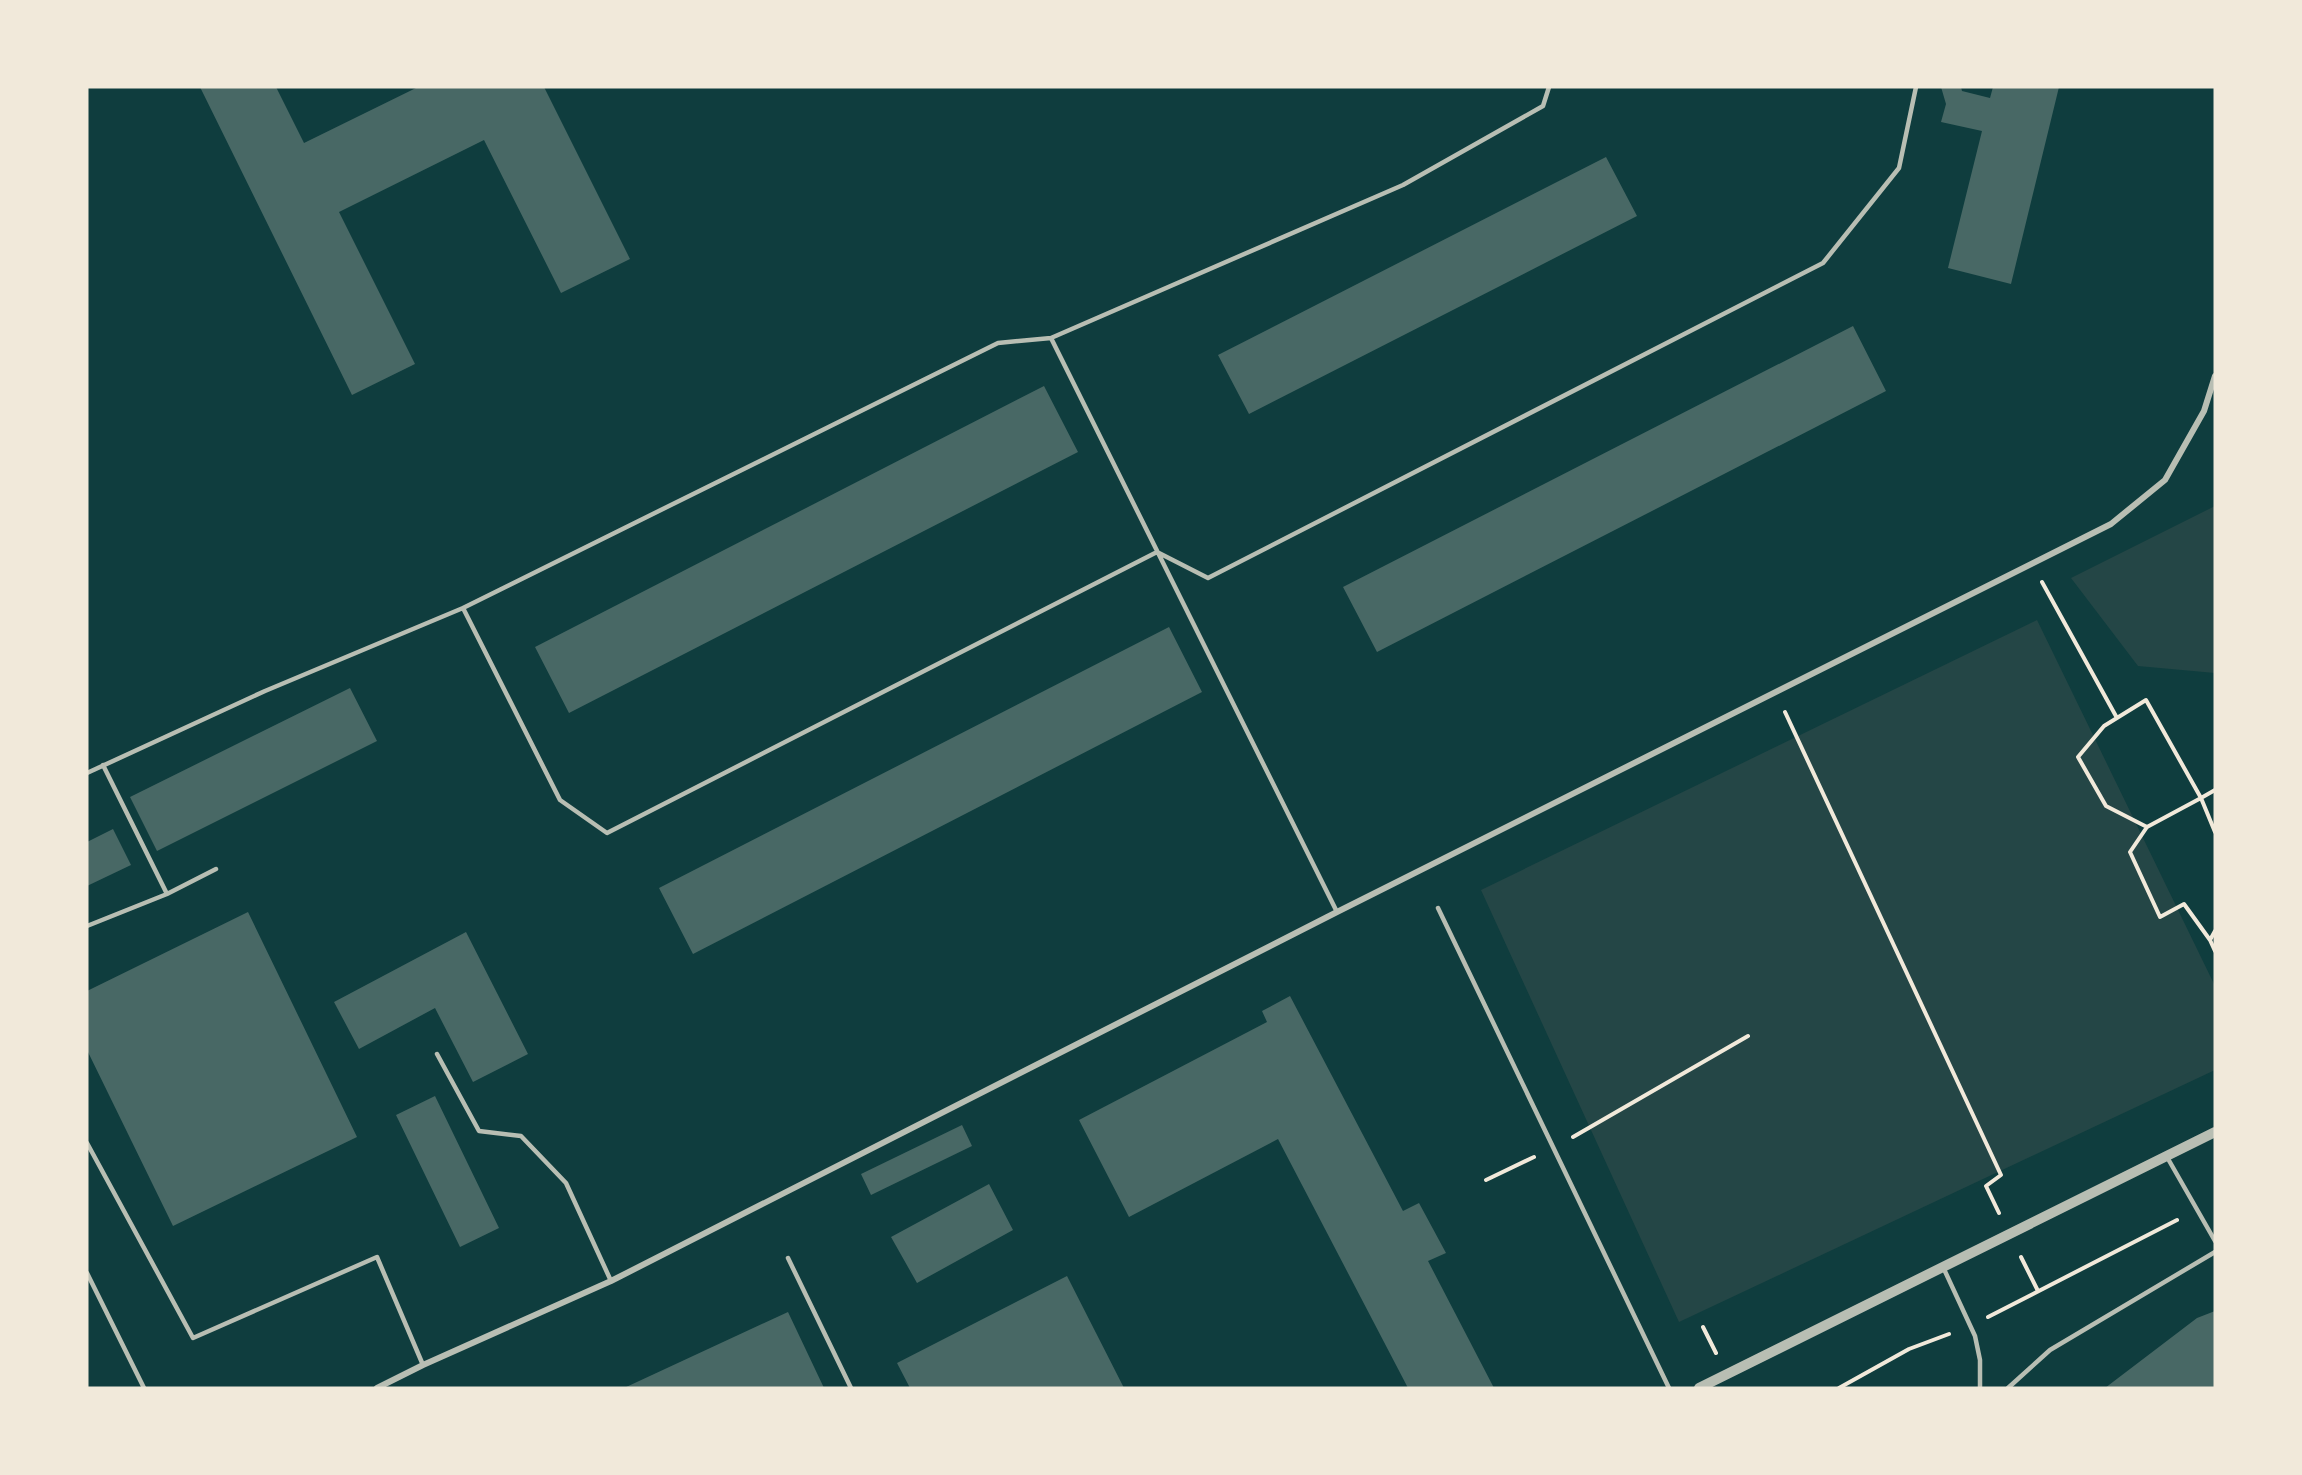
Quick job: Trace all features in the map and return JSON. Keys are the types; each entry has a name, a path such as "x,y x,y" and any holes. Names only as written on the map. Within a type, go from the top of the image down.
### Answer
{"street":[{"path":"377,1388 611,1281 1337,912 2112,524 2165,480 2204,411 2215,376"},
{"path":"1699,1388 2215,1132"}],"lane":[{"path":"87,773 265,691 463,608 998,343 1051,338 1403,185 1543,106 1549,87"},
{"path":"1157,552 1208,578 1823,263 1899,168 1916,87"},
{"path":"1051,338 1337,912"},
{"path":"463,608 560,800 607,832 1157,552"},
{"path":"103,765 166,894"},
{"path":"87,926 166,894 216,869"},
{"path":"1438,908 1669,1388"},
{"path":"437,1054 479,1131 521,1136 566,1184 611,1281"},
{"path":"87,1143 193,1338 377,1257 423,1365"},
{"path":"2166,1156 2215,1240"},
{"path":"2008,1388 2050,1350 2215,1252"},
{"path":"788,1258 851,1388"},
{"path":"1943,1267 1970,1326 1980,1360 1980,1388"},
{"path":"87,1273 144,1388"}],"path":[{"path":"2031,564 2117,718"},
{"path":"1776,693 2001,1175 1986,1186 2038,1291"},
{"path":"2147,827 2106,806 2078,757 2104,726 2146,700 2201,798 2215,832"},
{"path":"2215,790 2147,827 2130,852 2160,917 2184,904 2210,940 2215,951"},
{"path":"2210,940 2215,931"},
{"path":"1486,1180 1553,1148 1748,1036"},
{"path":"1839,1388 1909,1349 1970,1326 2196,1210"}],"shaded area":[{"path":"2215,506 2215,673 2138,666 2071,578"},
{"path":"2037,620 2215,986 2215,1070 1679,1322 1481,890"}],"building":[{"path":"200,87 276,87 304,143 418,87 544,87 630,259 561,293 484,140 339,212 415,364 352,395"},
{"path":"1941,87 1961,87 1962,91 1990,98 1993,87 2059,87 2011,284 1948,268 1982,131 1941,122 1946,104"},
{"path":"1606,157 1637,216 1249,414 1218,355"},
{"path":"1853,326 1886,391 1377,652 1343,587"},
{"path":"1044,386 1078,452 569,713 535,647"},
{"path":"1169,627 1202,692 693,954 659,888"},
{"path":"350,688 377,741 157,851 130,797"},
{"path":"113,829 131,865 87,886 87,842"},
{"path":"248,912 357,1137 173,1226 87,1050 87,991"},
{"path":"466,932 528,1054 473,1082 435,1008 359,1049 334,1002"},
{"path":"1290,996 1403,1211 1419,1203 1446,1253 1428,1261 1494,1388 1408,1388 1278,1139 1129,1217 1079,1120 1267,1022 1262,1011"},
{"path":"435,1096 499,1228 460,1247 396,1115"},
{"path":"962,1125 972,1146 871,1195 861,1174"},
{"path":"989,1184 1013,1230 917,1283 891,1237"},
{"path":"1067,1276 1124,1388 910,1388 897,1363"},
{"path":"2215,1311 2215,1388 2105,1388 2197,1318"},
{"path":"788,1312 824,1388 624,1388"}]}
